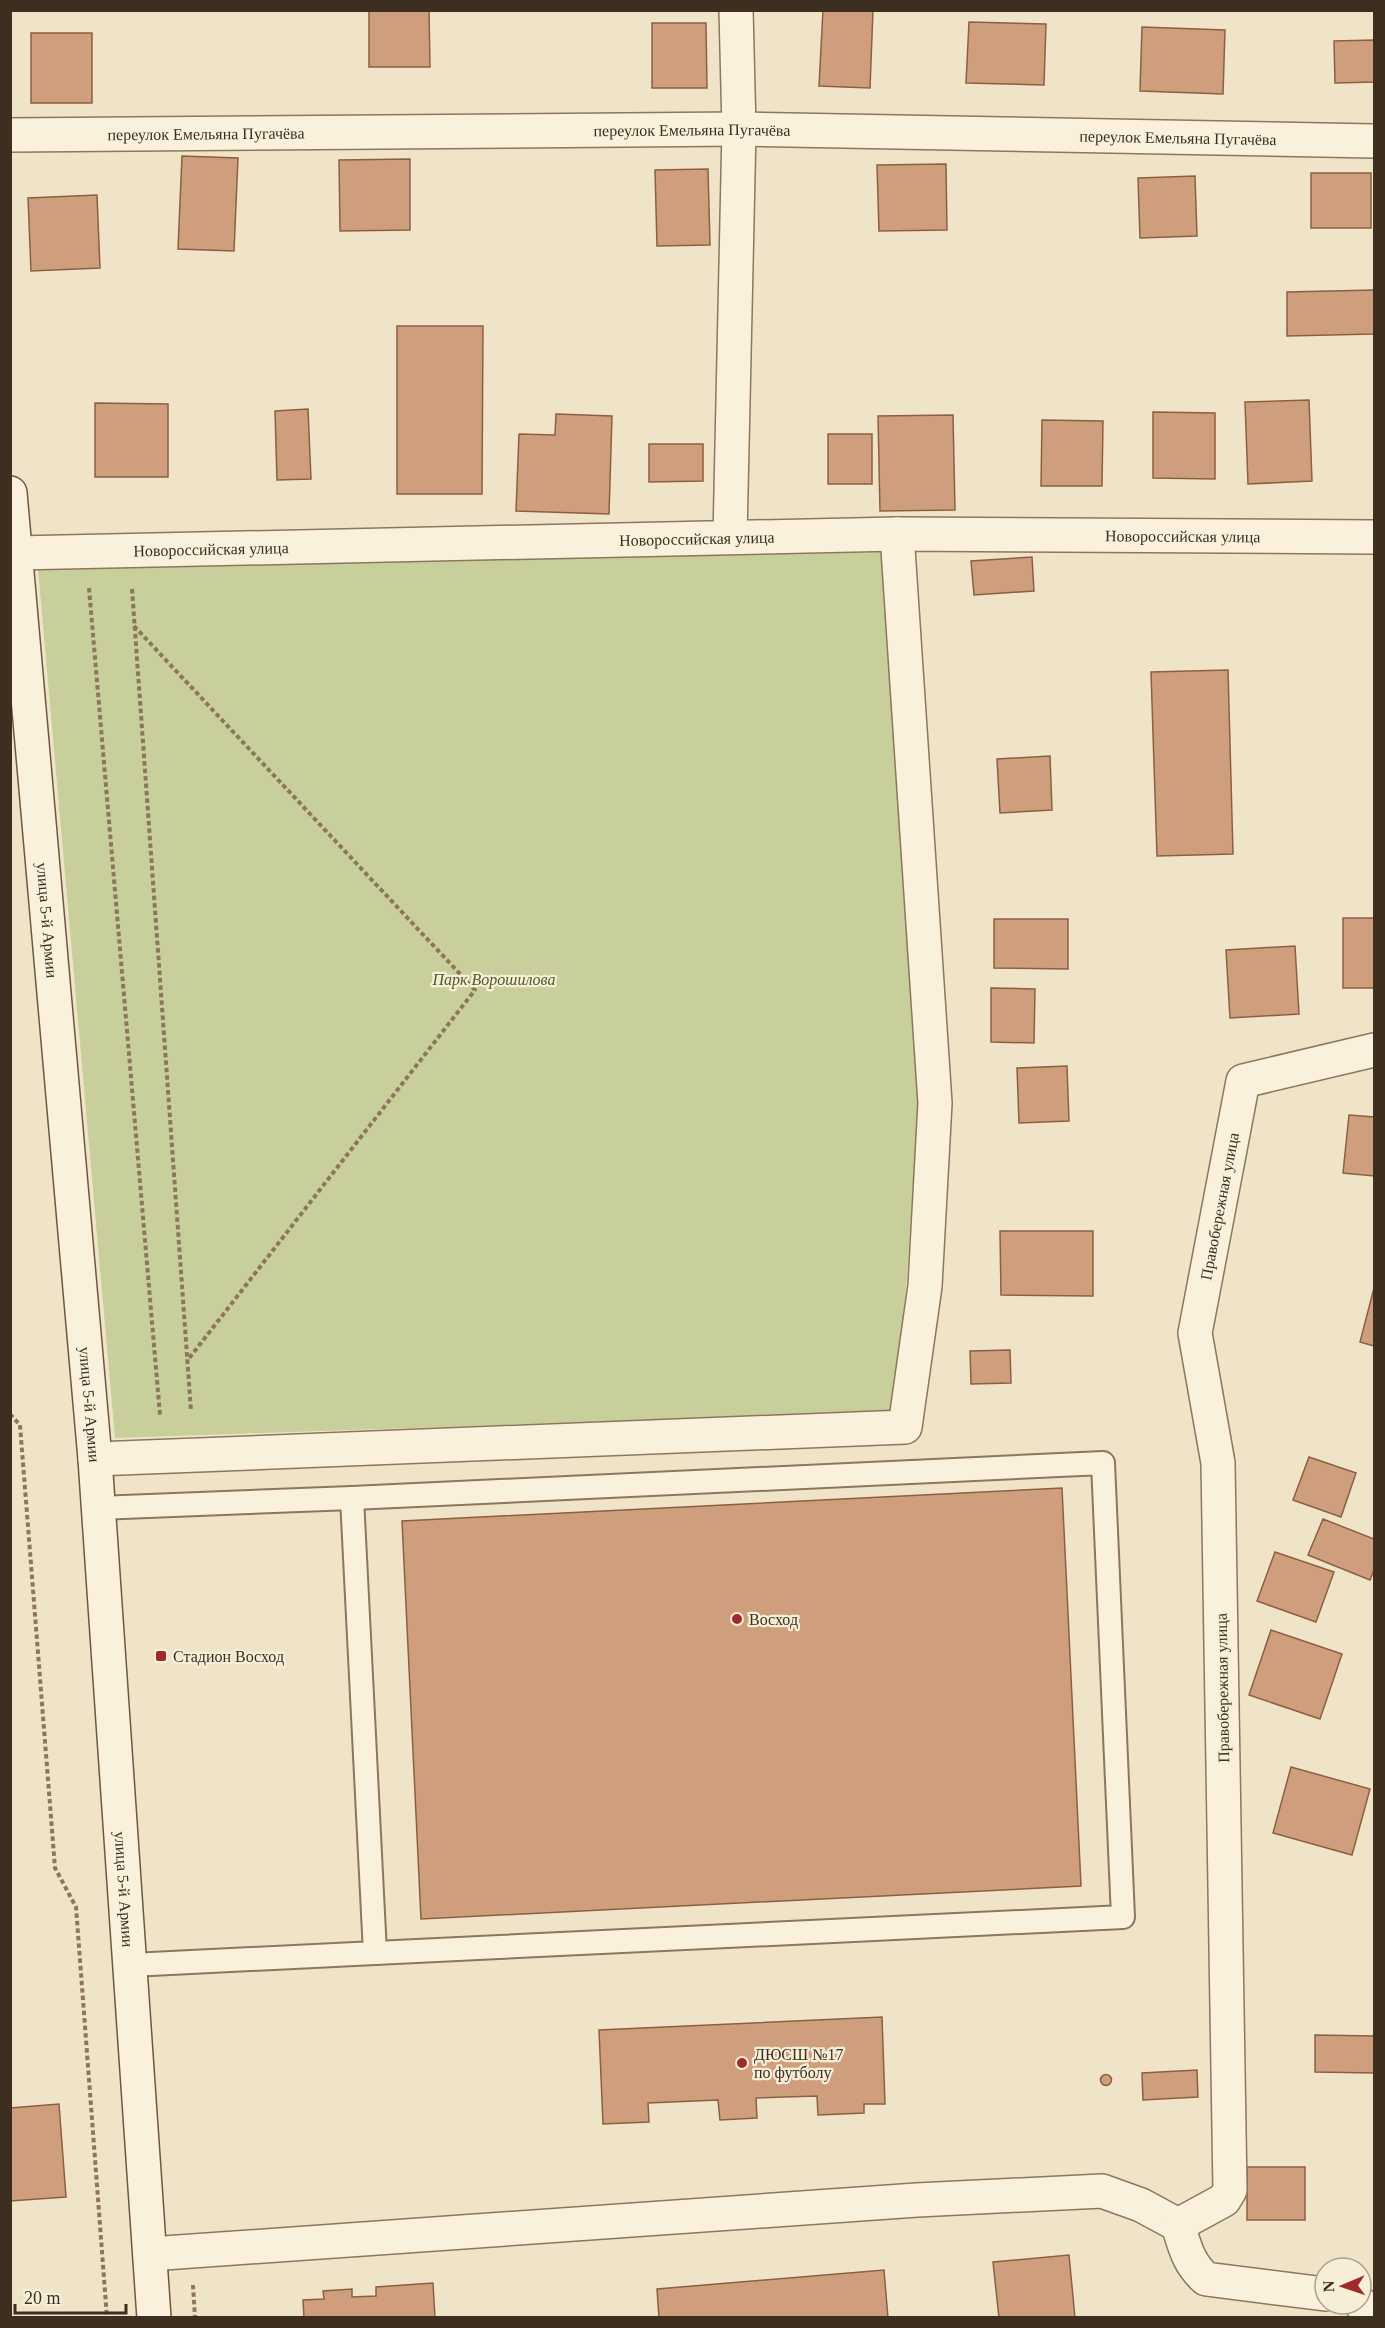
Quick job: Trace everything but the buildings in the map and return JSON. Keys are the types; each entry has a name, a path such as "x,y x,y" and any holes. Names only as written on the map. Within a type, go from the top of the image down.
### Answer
{"street":[{"path":"730,537 739,129 736,10"},
{"name":"переулок Емельяна Пугачёва","path":"10,135 739,129 1374,141"},
{"name":"улица 5-й Армии","path":"10,494 95,1459 154,2318"},
{"path":"95,1459 906,1427 925,1286 935,1103 897,534"},
{"name":"Новороссийская улица","path":"17,553 897,534 1374,537"},
{"name":"Правобережная улица","path":"1178,2225 1224,2200 1230,2190 1218,1463 1195,1333 1243,1081 1374,1050"},
{"path":"150,2254 917,2200 1102,2191 1141,2205 1178,2225 1188,2257 1195,2269 1206,2278 1313,2292"}],"lane":[{"path":"98,1508 1103,1463 1124,1917 131,1965"},
{"path":"352,1498 375,1953"}],"path":[{"path":"88,584 160,1415"},
{"path":"132,589 191,1411"},
{"path":"134,626 475,990 188,1361"},
{"path":"10,1414 20,1425 55,1868 76,1907 107,2318"}],"green space":[{"name":"Парк Ворошилова","path":"885,552 919,1099 906,1289 893,1412 115,1438 38,569"}],"place":[{"name":"Восход","path":"737,1619"},
{"name":"Стадион Восход","path":"161,1656"},
{"name":"ДЮСШ №17 по футболу","path":"742,2063"}]}
